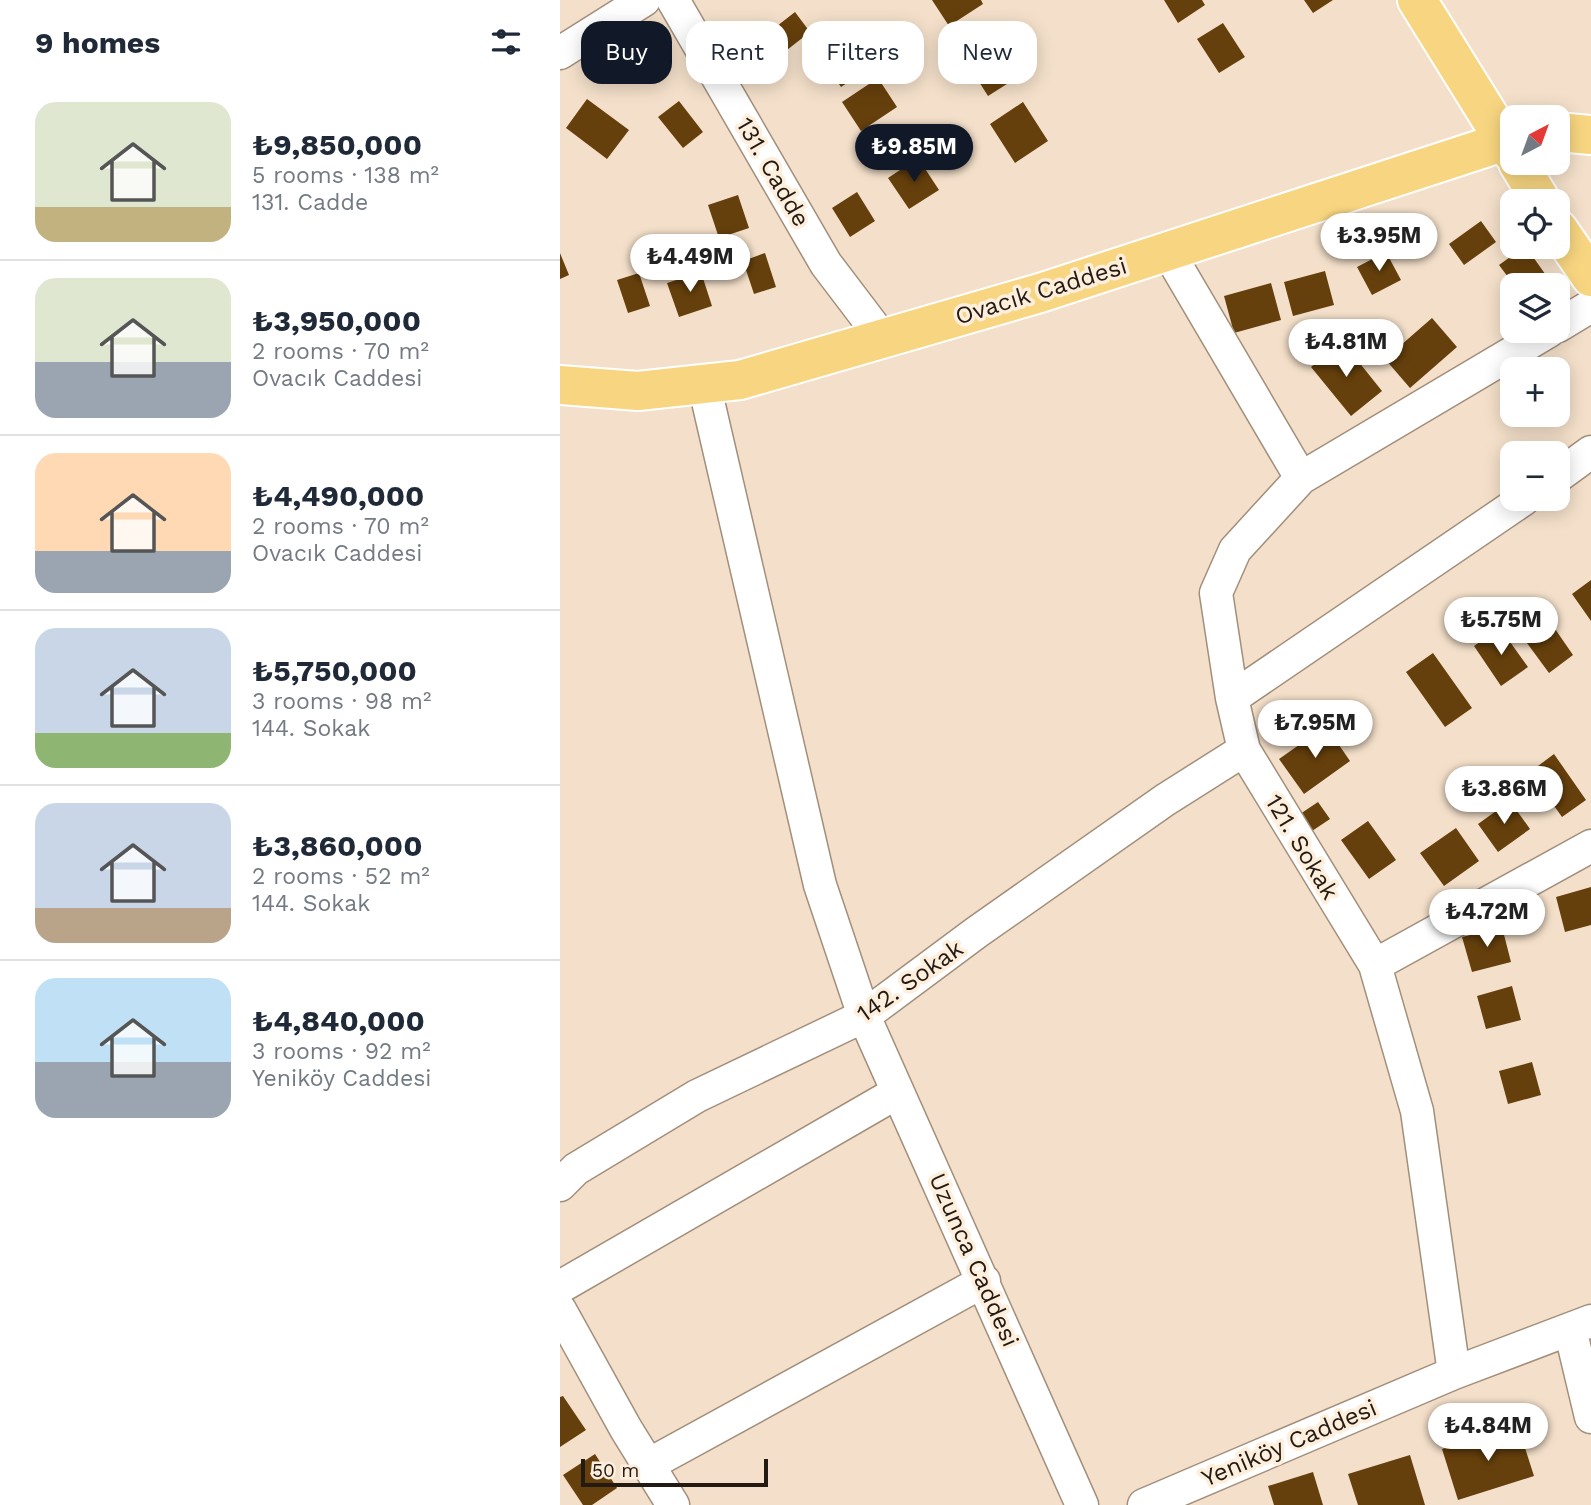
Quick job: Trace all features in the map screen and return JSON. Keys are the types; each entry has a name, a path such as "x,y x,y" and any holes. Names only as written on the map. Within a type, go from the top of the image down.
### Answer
{"main road":[{"path":"1417,0 1500,130"},
{"path":"1570,132 1591,135"},
{"name":"Ovacık Caddesi","path":"560,385 638,391 740,380 1040,293 1167,250 1500,153"},
{"path":"1570,246 1591,277"}],"street":[{"path":"560,53 644,0"},
{"name":"131. Cadde","path":"673,0 826,264 883,339"},
{"path":"1570,124 1591,113"},
{"path":"1167,250 1301,478"},
{"path":"1570,319 1591,306"},
{"name":"121. Sokak","path":"1454,1373 1417,1111 1374,965 1244,750 1232,698 1216,593 1235,550 1301,478 1529,343"},
{"name":"Uzunca Caddesi","path":"704,384 820,885 864,1016 1082,1505"},
{"path":"1570,467 1591,452"},
{"path":"1232,698 1506,511"},
{"name":"142. Sokak","path":"560,1185 576,1168 697,1096 864,1016 1154,808 1244,750"},
{"path":"1374,965 1591,846"},
{"path":"560,1287 898,1092"},
{"path":"648,1465 984,1281"},
{"path":"560,1310 673,1505"},
{"path":"1580,1325 1591,1417"},
{"name":"Yeniköy Caddesi","path":"1144,1505 1454,1373 1580,1325"}],"building":[{"path":"932,0 981,0 983,4 957,21 946,21"},
{"path":"1164,0 1202,0 1205,5 1178,23"},
{"path":"1304,0 1333,0 1313,13"},
{"path":"795,12 802,21 802,38 788,49 788,21 783,21"},
{"path":"1223,23 1245,57 1219,73 1197,39"},
{"path":"869,84 882,84 897,107 861,131 842,102"},
{"path":"980,84 1007,84 988,96"},
{"path":"587,99 629,130 607,159 566,128"},
{"path":"679,101 703,132 683,148 658,117"},
{"path":"1023,102 1048,141 1015,163 990,124"},
{"path":"918,158 939,190 909,209 888,178"},
{"path":"857,192 875,221 850,237 832,208"},
{"path":"738,195 749,228 719,238 708,205"},
{"path":"1481,221 1496,242 1464,265 1449,244"},
{"path":"1386,252 1401,280 1372,295 1357,267"},
{"path":"560,253 569,275 560,279"},
{"path":"765,253 776,287 754,294 743,261"},
{"path":"1507,259 1535,259 1544,273 1505,273 1499,265"},
{"path":"1325,271 1334,305 1293,316 1284,282"},
{"path":"701,272 712,306 679,317 667,283"},
{"path":"639,273 650,306 628,313 617,280"},
{"path":"1271,283 1281,320 1234,333 1224,296"},
{"path":"1432,318 1457,347 1410,388 1385,359"},
{"path":"1342,341 1382,391 1351,416 1311,367"},
{"path":"1591,580 1591,621 1572,594"},
{"path":"1542,610 1573,655 1549,673 1516,628"},
{"path":"1500,628 1528,667 1501,686 1474,646"},
{"path":"1433,653 1472,708 1445,727 1406,672"},
{"path":"1326,726 1350,761 1304,794 1279,759"},
{"path":"1554,754 1586,800 1562,817 1530,772"},
{"path":"1510,801 1530,829 1498,852 1478,824"},
{"path":"1318,802 1330,819 1309,833 1297,816"},
{"path":"1368,821 1396,860 1369,879 1341,840"},
{"path":"1456,828 1479,861 1444,886 1420,853"},
{"path":"1591,887 1591,925 1565,932 1556,897"},
{"path":"1502,927 1511,962 1472,972 1462,937"},
{"path":"1512,986 1521,1020 1486,1029 1477,996"},
{"path":"1532,1062 1541,1095 1508,1104 1499,1071"},
{"path":"563,1396 586,1430 560,1447 560,1397"},
{"path":"1518,1426 1534,1476 1458,1500 1442,1449"},
{"path":"595,1454 617,1488 592,1505 583,1505 563,1475"},
{"path":"1410,1455 1425,1505 1358,1505 1348,1474"},
{"path":"1313,1472 1323,1505 1274,1505 1268,1486"}]}
